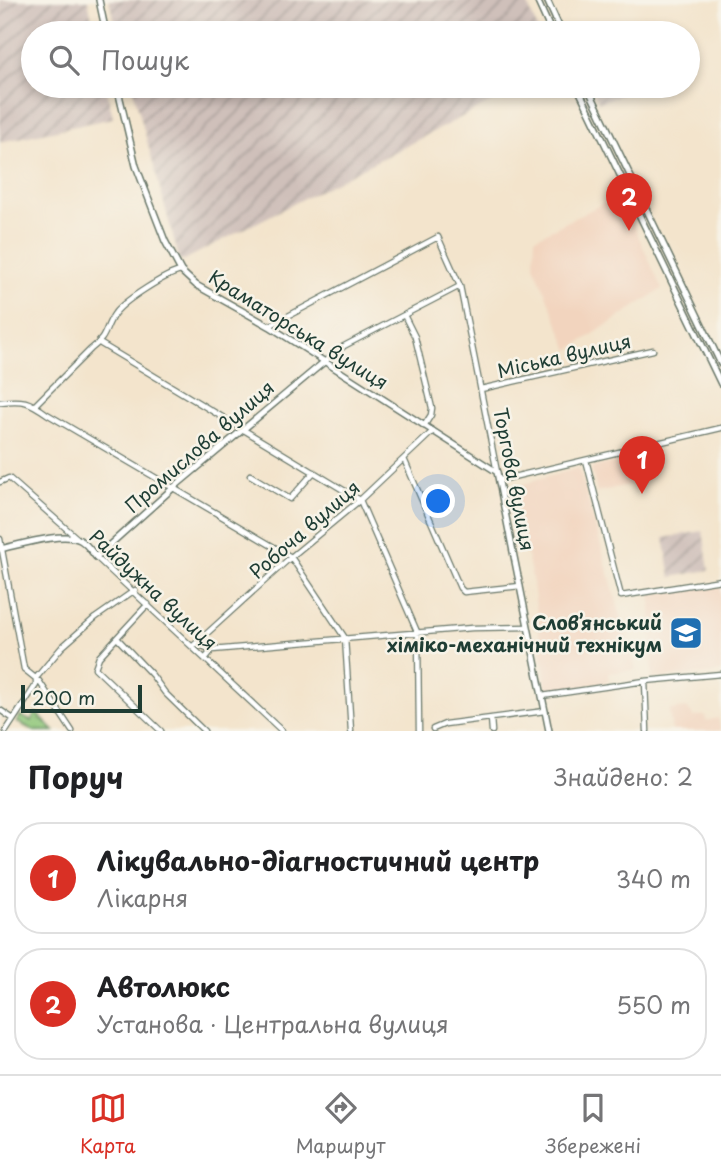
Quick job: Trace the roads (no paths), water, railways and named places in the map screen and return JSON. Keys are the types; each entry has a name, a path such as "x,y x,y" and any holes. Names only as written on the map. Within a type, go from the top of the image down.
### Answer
{"street":[{"path":"99,0 103,21"},
{"path":"537,0 547,21"},
{"path":"547,0 557,21"},
{"name":"Краматорська вулиця","path":"120,98 135,166 165,242 181,271 196,285 269,326 497,472"},
{"path":"583,98 721,384"},
{"path":"593,98 721,364"},
{"name":"Торгова вулиця","path":"269,326 438,237 460,286 549,731"},
{"path":"35,405 92,349 101,344 109,323 123,305 170,275 181,271"},
{"path":"324,362 344,346 460,286"},
{"path":"404,315 415,337 432,408 424,426"},
{"path":"101,344 360,500 418,634 419,728 435,730 445,724 545,711"},
{"name":"Міська вулиця","path":"481,389 653,350"},
{"name":"Промислова вулиця","path":"96,557 173,488 324,362"},
{"path":"0,402 21,400 35,405 291,557 345,638 351,731"},
{"path":"500,480 721,428"},
{"name":"Робоча вулиця","path":"194,645 291,557 360,500 433,431"},
{"path":"404,459 460,588 464,592 520,586"},
{"path":"586,460 621,596 721,580"},
{"path":"250,475 290,499 314,472"},
{"name":"Райдужна вулиця","path":"0,482 9,478 80,540 282,731"},
{"path":"1,549 58,537 80,540"},
{"path":"0,539 24,669 36,678 72,731"},
{"path":"6,731 36,685 36,678 62,646 95,618 135,590"},
{"path":"148,604 96,663 97,672 161,731"},
{"path":"194,645 212,650 472,628 528,627"},
{"path":"117,638 165,693 204,731"},
{"path":"205,659 212,650"},
{"path":"542,696 645,681 721,674"},
{"path":"645,681 647,731"},
{"path":"0,710 12,718"},
{"path":"491,718 492,731"}],"place":[{"name":"Автолюкс","path":"629,231"},
{"name":"Лікувально-діагностичний центр","path":"642,494"},
{"name":"Слов’янський хіміко-механічний технікум","path":"686,633"}]}
